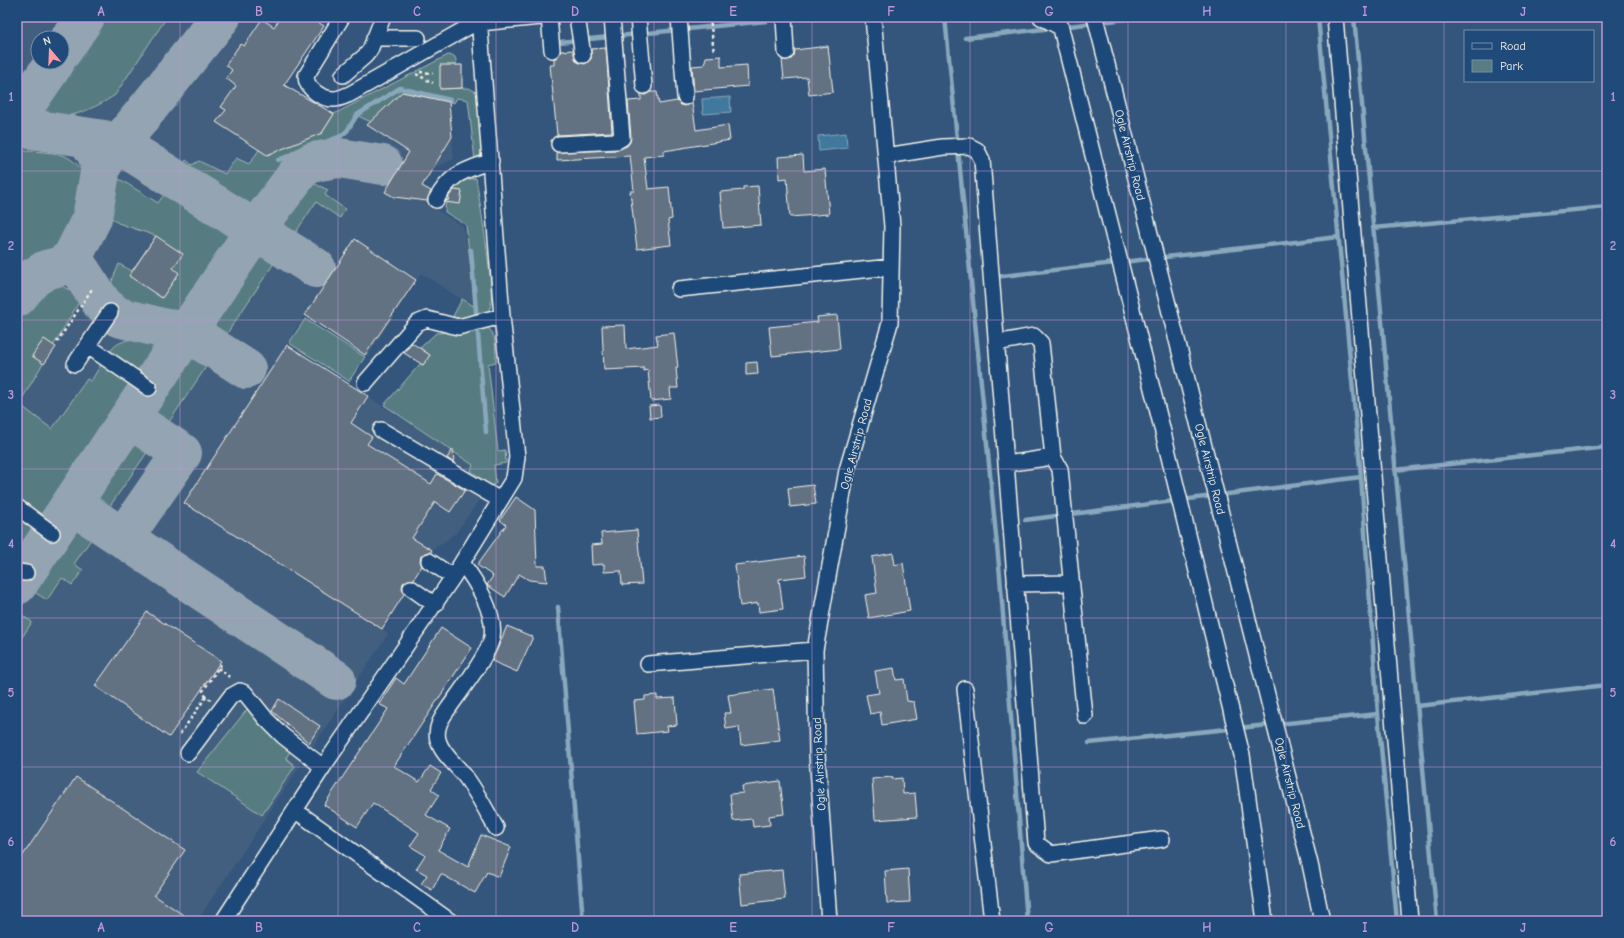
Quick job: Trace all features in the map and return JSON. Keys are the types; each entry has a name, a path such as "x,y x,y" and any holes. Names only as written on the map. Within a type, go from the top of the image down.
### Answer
{"street":[{"path":"342,17 306,76 308,87 325,98 337,99 350,94 480,22 544,20 552,48"},
{"path":"344,75 365,56 383,17"},
{"path":"679,17 685,97"},
{"path":"784,17 786,52"},
{"name":"Ogle Airstrip Road","path":"829,921 817,754 815,650 847,470 890,323 892,226 873,17"},
{"path":"1042,17 1059,22 1158,412 1242,755 1265,921"},
{"path":"1097,24 1105,17"},
{"path":"1335,17 1410,921"},
{"path":"638,18 644,86"},
{"path":"559,144 617,141 622,138 612,20"},
{"path":"223,921 296,811 323,767 435,605 514,478 517,458 496,318 491,160 480,22"},
{"name":"Ogle Airstrip Road","path":"1097,24 1310,864 1322,921"},
{"path":"374,38 418,38"},
{"path":"886,156 943,147 969,146 977,150 982,160 1036,843 1051,854 1162,839"},
{"path":"436,200 448,181 458,174 491,160"},
{"path":"678,289 891,267"},
{"path":"75,364 110,312"},
{"path":"365,383 417,323 427,319 449,326 458,327 468,326 496,318"},
{"path":"996,343 1034,336 1041,343 1053,457 1060,469 1085,716"},
{"path":"88,346 149,388"},
{"path":"381,430 500,500"},
{"path":"1006,464 1053,457"},
{"path":"17,507 52,533"},
{"path":"429,561 453,577"},
{"path":"462,563 471,574 489,612 492,626 492,638 486,652 438,724 438,739 446,755 474,789 496,828"},
{"path":"1016,584 1072,583"},
{"path":"411,588 435,605"},
{"path":"648,664 815,650"},
{"path":"965,689 992,921"},
{"path":"188,753 231,696 240,691 245,693 266,719 283,736 323,767"},
{"path":"296,811 450,921"}],"path":[{"path":"710,17 714,53"},
{"path":"411,71 433,73"},
{"path":"57,342 92,289"},
{"path":"206,697 203,691 221,664"}],"shaded area":[{"path":"17,17 310,17 324,26 284,85 334,114 393,82 454,103 449,102 454,159 434,168 422,185 433,192 425,203 463,226 470,262 475,308 421,273 368,356 305,315 287,344 473,465 471,472 486,483 481,497 456,533 432,550 382,628 388,634 197,921 17,921"},
{"path":"730,97 731,112 703,114 702,99"},
{"path":"846,133 847,148 819,151 818,136"}],"green space":[{"path":"97,17 167,17 115,95 99,105 78,113 67,116 57,116 48,113 41,107 42,99 61,70 70,70 70,57"},
{"path":"448,55 454,56 456,64 453,73 440,89 469,88 478,93 482,149 480,156 475,160 468,100 457,98 454,103 403,92 371,122 358,116 340,139 348,146 344,152 323,152 292,164 284,169 253,210 247,215 239,214 177,173 186,160 192,165 199,161 225,174 236,158 249,164 259,150 322,133 334,114"},
{"path":"17,78 27,85 17,92"},
{"path":"23,151 50,153 69,158 82,170 90,190 90,197 83,223 68,244 57,256 47,262 28,266 17,258 17,153"},
{"path":"111,178 121,180 158,203 168,189 231,230 233,237 232,247 179,321 170,322 159,319 144,311 123,307 112,299 110,288 119,264 132,271 156,236 118,223 104,212 102,204 106,182"},
{"path":"476,178 489,267 491,286 490,308 479,317 451,320 462,299 475,307 466,225 445,212 446,194 454,182"},
{"path":"315,184 328,190 325,195 345,209 340,218 316,202 288,244 263,229 278,206 290,193 297,188"},
{"path":"253,248 274,263 226,335 222,339 216,339 202,329 201,321"},
{"path":"47,278 82,297 19,404 52,429 87,379 91,381 102,363 117,344 136,337 155,335 161,338 165,346 25,557 17,565 17,323"},
{"path":"305,319 365,357 349,381 289,343"},
{"path":"484,326 492,332 495,341 496,362 488,364 498,451 505,450 506,463 494,465 496,483 491,486 486,486 487,483 471,471 473,465 384,405 420,364 423,365 430,355 420,348 436,333 454,332"},
{"path":"182,352 206,367 169,422 165,425 155,426 148,422 144,416 146,406"},
{"path":"129,437 137,437 145,443 147,450 146,454 110,506 104,509 95,508 89,500 90,491"},
{"path":"73,518 96,532 74,564 83,570 72,585 62,578 47,600 26,587"},
{"path":"17,612 32,622 17,645"},
{"path":"249,707 291,750 286,758 295,766 262,815 197,772"}],"building":[{"path":"281,17 310,17 324,26 284,85 334,114 322,133 267,155 216,122 226,110 221,107 236,86 226,78 232,70 226,65 240,44 244,46 262,19 274,27"},
{"path":"828,46 833,92 809,95 807,77 784,79 782,60 791,59 794,56 795,50"},
{"path":"606,48 612,132 557,135 550,65 554,65 554,59 561,51 573,50 576,61 585,64 591,59 591,49"},
{"path":"721,56 721,67 747,65 748,86 694,91 692,66 704,65 706,57"},
{"path":"440,65 462,65 462,88 440,89"},
{"path":"402,92 449,102 452,137 422,186 431,191 427,201 394,197 385,192 409,152 367,125"},
{"path":"650,92 657,92 659,104 677,101 681,105 685,106 692,102 696,130 728,125 730,140 664,151 664,155 644,157 648,189 669,187 672,219 668,220 671,245 637,249 630,191 634,191 630,156 557,160 557,152 617,150 627,146 631,137 628,101 641,100 641,94 645,95"},
{"path":"803,155 804,171 825,169 829,214 790,217 787,178 779,179 778,157"},
{"path":"758,186 761,225 723,228 720,192 743,190 743,187"},
{"path":"454,190 462,191 460,204 445,202 447,200 448,201 449,196"},
{"path":"156,236 183,254 173,268 179,273 162,298 129,276"},
{"path":"355,239 416,280 365,355 305,315"},
{"path":"837,315 840,349 772,356 769,327 818,322 817,317"},
{"path":"625,325 626,349 658,345 656,335 674,333 678,368 676,368 678,388 670,388 671,399 651,401 648,370 644,371 644,368 604,370 602,326"},
{"path":"44,339 56,347 44,364 32,356"},
{"path":"412,343 430,355 423,365 404,353"},
{"path":"287,345 368,396 351,423 372,437 367,444 431,484 437,474 465,490 450,512 435,502 412,538 432,550 431,552 425,553 421,556 420,561 422,566 413,580 408,580 403,583 402,588 404,594 382,629 184,503"},
{"path":"757,362 758,374 746,375 746,363"},
{"path":"660,405 661,417 650,418 649,406"},
{"path":"453,449 454,463 447,458"},
{"path":"813,485 816,504 790,507 788,488"},
{"path":"516,497 535,510 537,566 545,566 547,582 529,580 519,574 505,597 487,585 493,576 477,565 506,525 500,520"},
{"path":"637,530 642,584 622,585 621,571 604,572 604,564 592,565 591,545 602,544 601,533"},
{"path":"893,553 895,565 903,563 910,611 869,618 865,595 877,593 872,557"},
{"path":"804,556 806,576 779,579 783,609 759,612 758,603 740,606 735,565"},
{"path":"147,612 221,661 169,737 95,686"},
{"path":"507,626 533,637 517,672 492,661"},
{"path":"441,628 472,648 394,766 419,782 430,766 441,773 431,789 439,795 426,815 450,829 438,850 468,867 481,835 511,847 499,877 487,872 475,893 441,874 432,890 421,884 427,875 416,869 425,855 410,846 419,833 373,803 357,827 324,805 388,709 379,704 396,678 404,684"},
{"path":"894,668 896,680 904,679 907,701 914,702 917,719 882,725 880,712 870,714 866,695 879,693 875,671"},
{"path":"773,689 780,740 741,745 739,727 726,729 724,713 731,713 728,695"},
{"path":"657,695 657,699 675,698 677,725 667,726 668,731 637,734 634,701 645,700 645,696"},
{"path":"279,699 320,726 309,743 272,711"},
{"path":"76,777 185,850 154,895 192,921 17,921 17,864"},
{"path":"892,777 892,779 902,778 903,794 915,793 917,817 875,820 872,779"},
{"path":"780,781 784,814 769,816 770,825 753,827 752,819 733,821 730,794 743,793 742,786"},
{"path":"908,869 910,902 887,903 885,871"},
{"path":"782,870 785,899 742,904 739,874"}],"waterway":[{"path":"945,17 1000,576 1027,921"},
{"path":"1062,27 1141,17"},
{"path":"1318,17 1361,477 1378,714 1397,921"},
{"path":"1354,17 1437,921"},
{"path":"560,42 766,21"},
{"path":"965,38 1053,28"},
{"path":"278,160 341,136 347,131 357,115 400,88 450,100"},
{"path":"1373,228 1607,207"},
{"path":"994,277 1338,237"},
{"path":"471,250 486,432"},
{"path":"1395,470 1607,447"},
{"path":"1025,520 1361,477"},
{"path":"558,607 583,921"},
{"path":"1417,706 1607,685"},
{"path":"1089,743 1378,714"}],"taxiway":[{"path":"70,39 85,17"},
{"path":"102,165 108,155 119,144 221,17"},
{"path":"17,117 49,70"},
{"path":"17,127 104,140 119,144 316,268"},
{"path":"17,297 33,278 46,270 61,266 72,258 92,218 101,167 97,154 87,138"},
{"path":"17,585 256,229 301,169 313,162 339,158 383,165"},
{"path":"72,258 103,305 118,317 166,329 187,331 246,369"},
{"path":"123,538 182,453 129,418"},
{"path":"72,504 336,680"}]}
